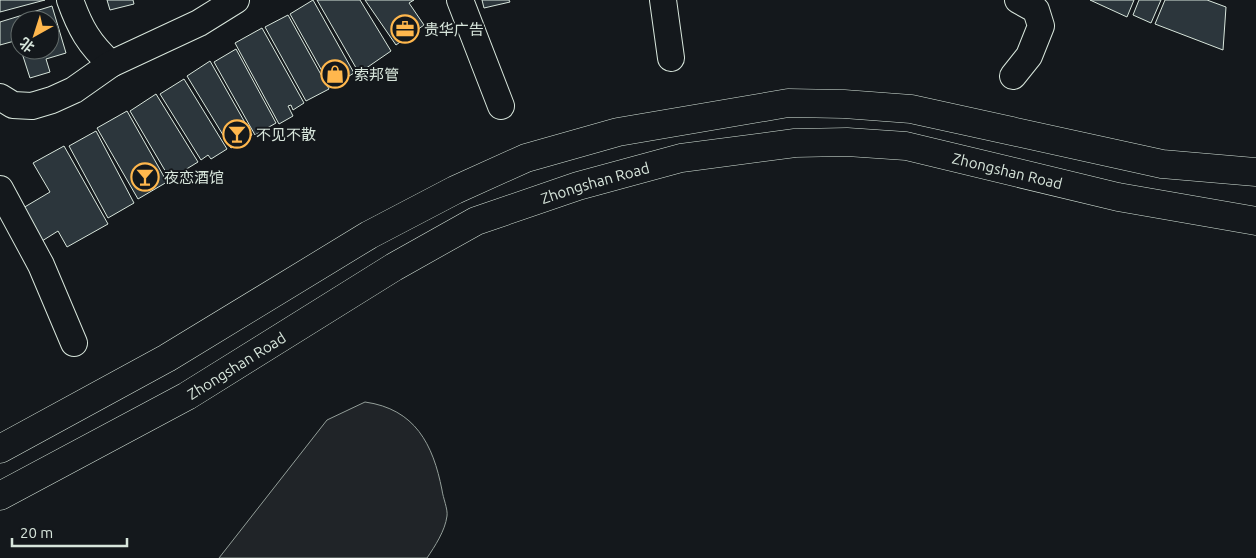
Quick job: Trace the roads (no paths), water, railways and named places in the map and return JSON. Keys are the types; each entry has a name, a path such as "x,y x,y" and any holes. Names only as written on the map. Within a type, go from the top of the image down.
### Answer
{"main road":[{"path":"0,449 168,358 369,235 455,190 526,158 618,132 788,104 844,104 911,109 1162,164 1256,172"},
{"name":"Zhongshan Road","path":"0,496 187,396 394,267 476,221 578,186 681,158 795,143 847,142 906,146 1118,197 1256,221"}],"street":[{"path":"70,0 79,26 94,48 111,64"},
{"path":"4,108 32,106 52,100 74,90 111,64 199,23 236,0"},
{"path":"460,0 501,106"},
{"path":"663,0 671,58"},
{"path":"1013,76 1029,56 1041,26 1036,10 1018,0"},
{"path":"0,189 42,265 74,343"}],"place":[{"name":"贵华广告","path":"405,29"},
{"name":"索邦管","path":"335,74"},
{"name":"不见不散","path":"237,134"},
{"name":"夜恋酒馆","path":"145,177"}]}
